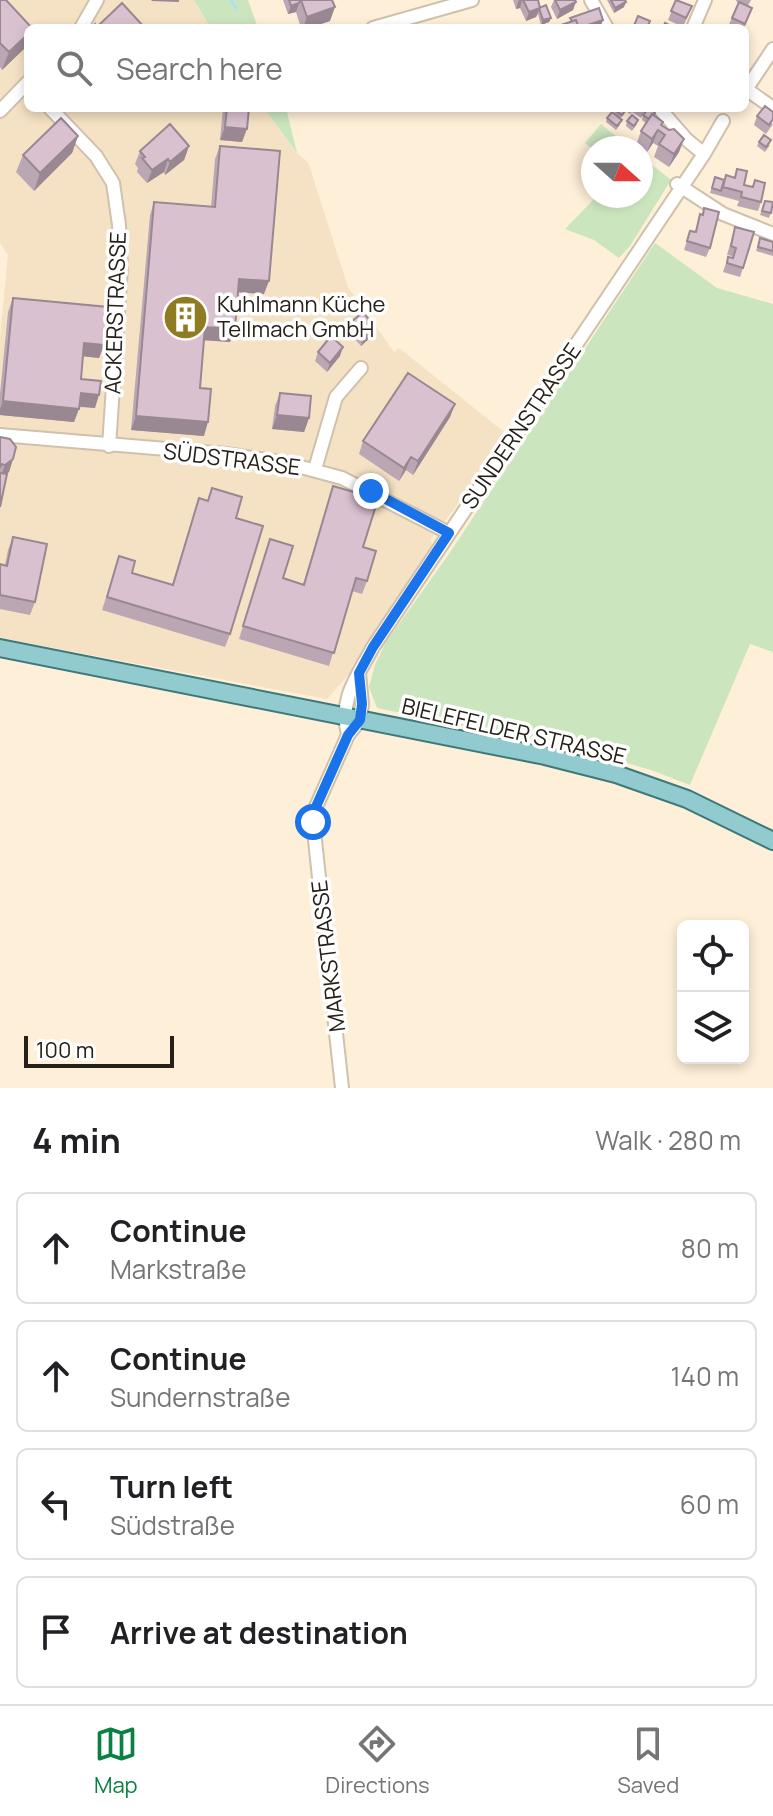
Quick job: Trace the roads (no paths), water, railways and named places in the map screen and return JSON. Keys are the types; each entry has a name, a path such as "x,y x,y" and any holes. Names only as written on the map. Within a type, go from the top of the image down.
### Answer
{"main road":[{"name":"BIELEFELDER STRASSE","path":"0,648 545,756 616,774 687,799 773,841"}],"street":[{"path":"86,24 97,0"},
{"path":"387,24 472,0"},
{"path":"591,0 605,24"},
{"path":"695,24 705,0"},
{"path":"749,85 773,49"},
{"path":"0,111 24,87"},
{"path":"749,92 773,108"},
{"name":"ACKERSTRASSE","path":"54,112 96,156 113,183 121,267 109,446"},
{"path":"663,112 701,152"},
{"name":"SUNDERNSTRASSE","path":"352,718 348,694 373,647 730,112"},
{"path":"679,185 723,214 773,234"},
{"path":"315,469 336,397 361,368"},
{"name":"SÜDSTRASSE","path":"0,435 226,454 315,469 371,491 449,533"},
{"name":"MARKSTRASSE","path":"342,1088 313,822 315,809 348,735 352,718"}],"waterway":[{"path":"231,0 236,8"}],"place":[{"name":"Kuhlmann Küche Tellmach GmbH","path":"186,317"}]}
